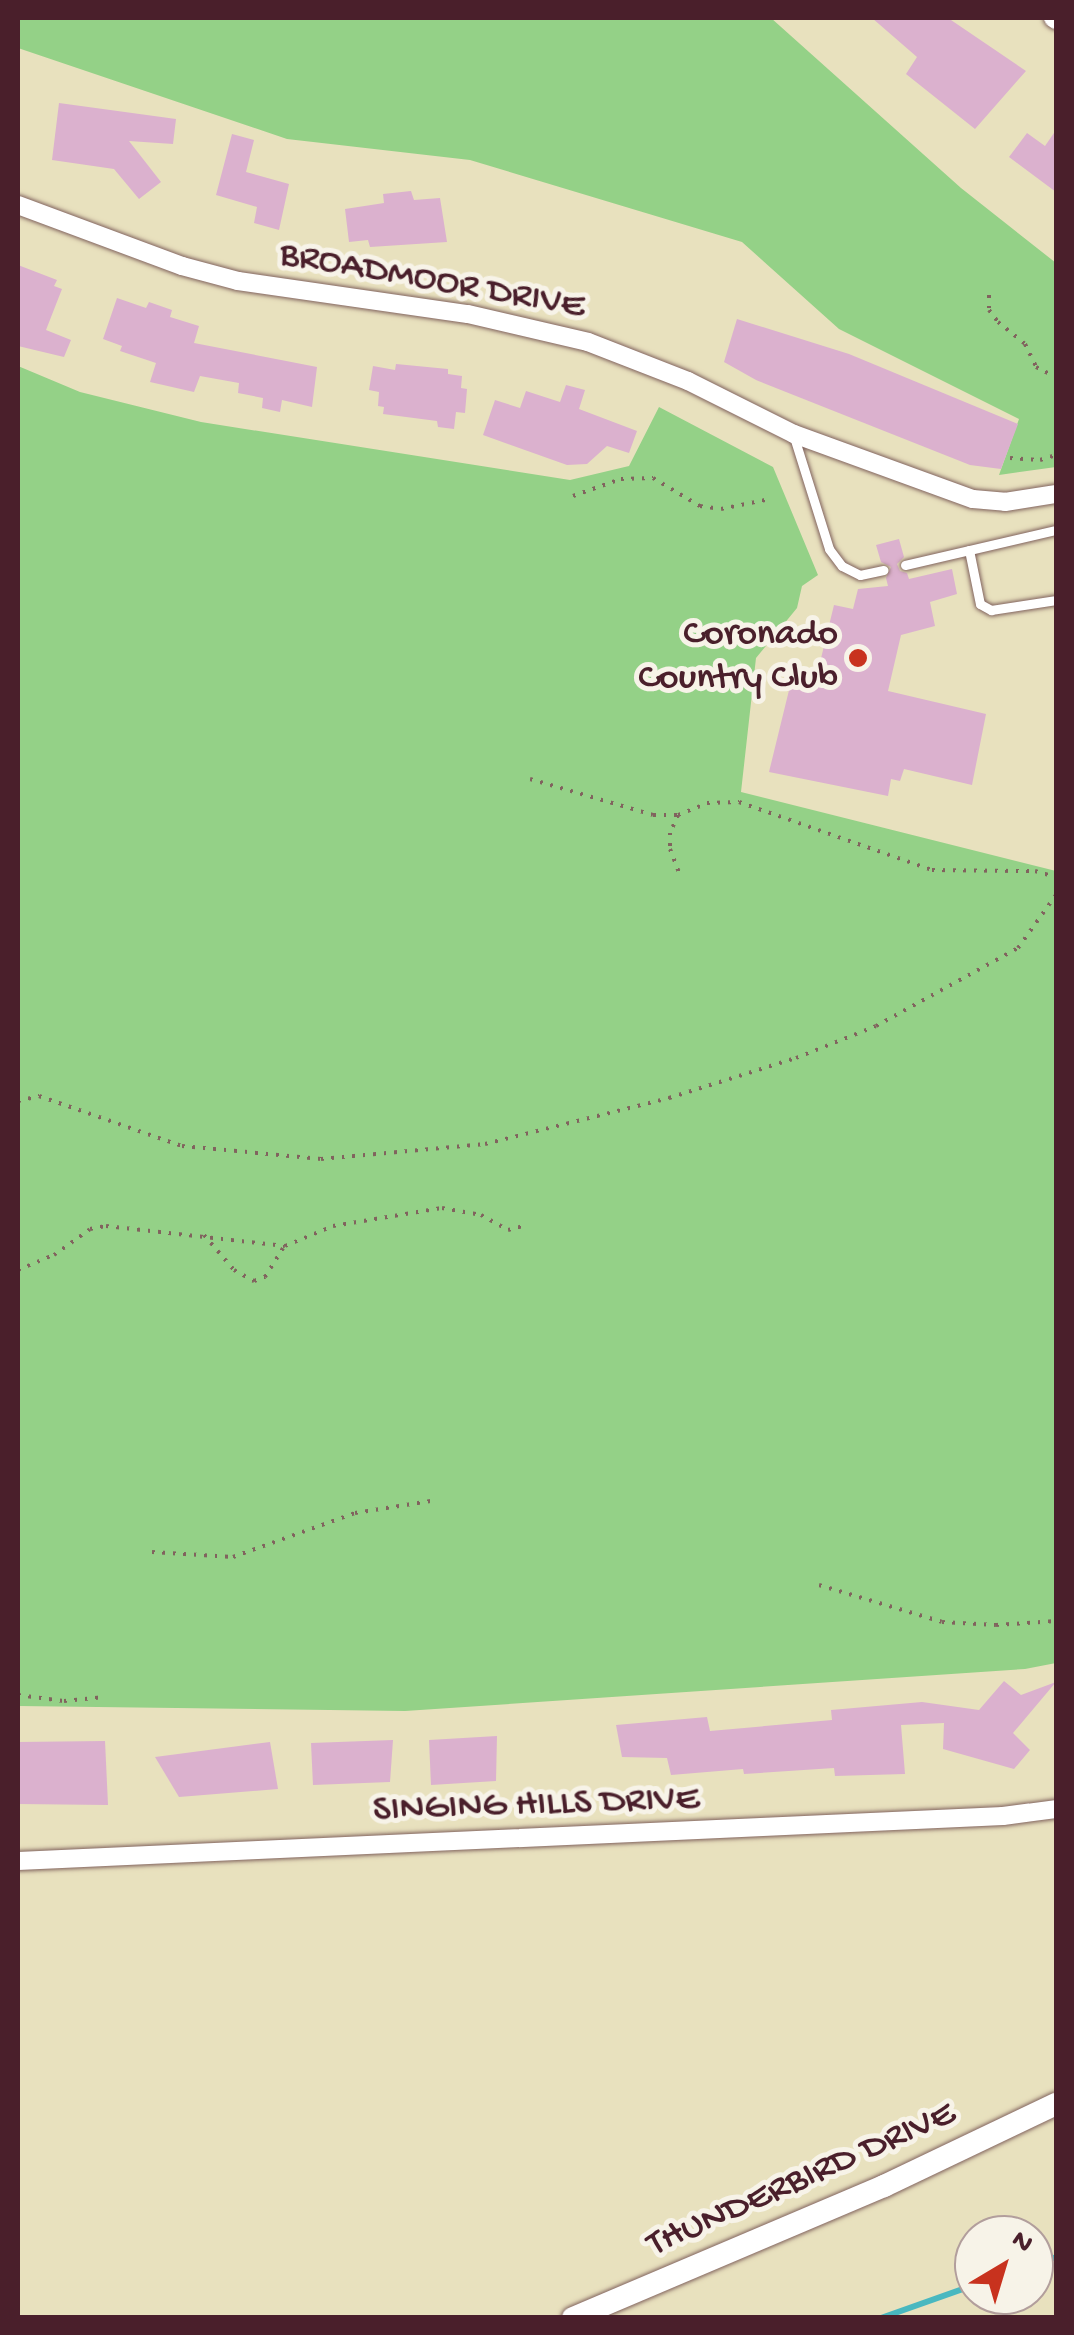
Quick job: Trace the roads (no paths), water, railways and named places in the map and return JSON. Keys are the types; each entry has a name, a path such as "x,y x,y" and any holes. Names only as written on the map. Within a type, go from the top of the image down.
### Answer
{"street":[{"name":"BROADMOOR DRIVE","path":"18,205 182,266 238,281 468,314 588,342 688,381 794,434 973,499 1006,502 1056,494"},
{"name":"SINGING HILLS DRIVE","path":"18,1862 926,1820 1056,1809"},
{"name":"THUNDERBIRD DRIVE","path":"573,2318 884,2186 1056,2104"}],"lane":[{"path":"794,434 830,549 842,566 860,575 884,570"},
{"path":"906,565 1056,530"},
{"path":"969,550 980,604 991,610 1056,600"}],"waterway":[{"path":"881,2318 954,2292"}],"place":[{"name":"Coronado Country Club","path":"858,658"}]}
